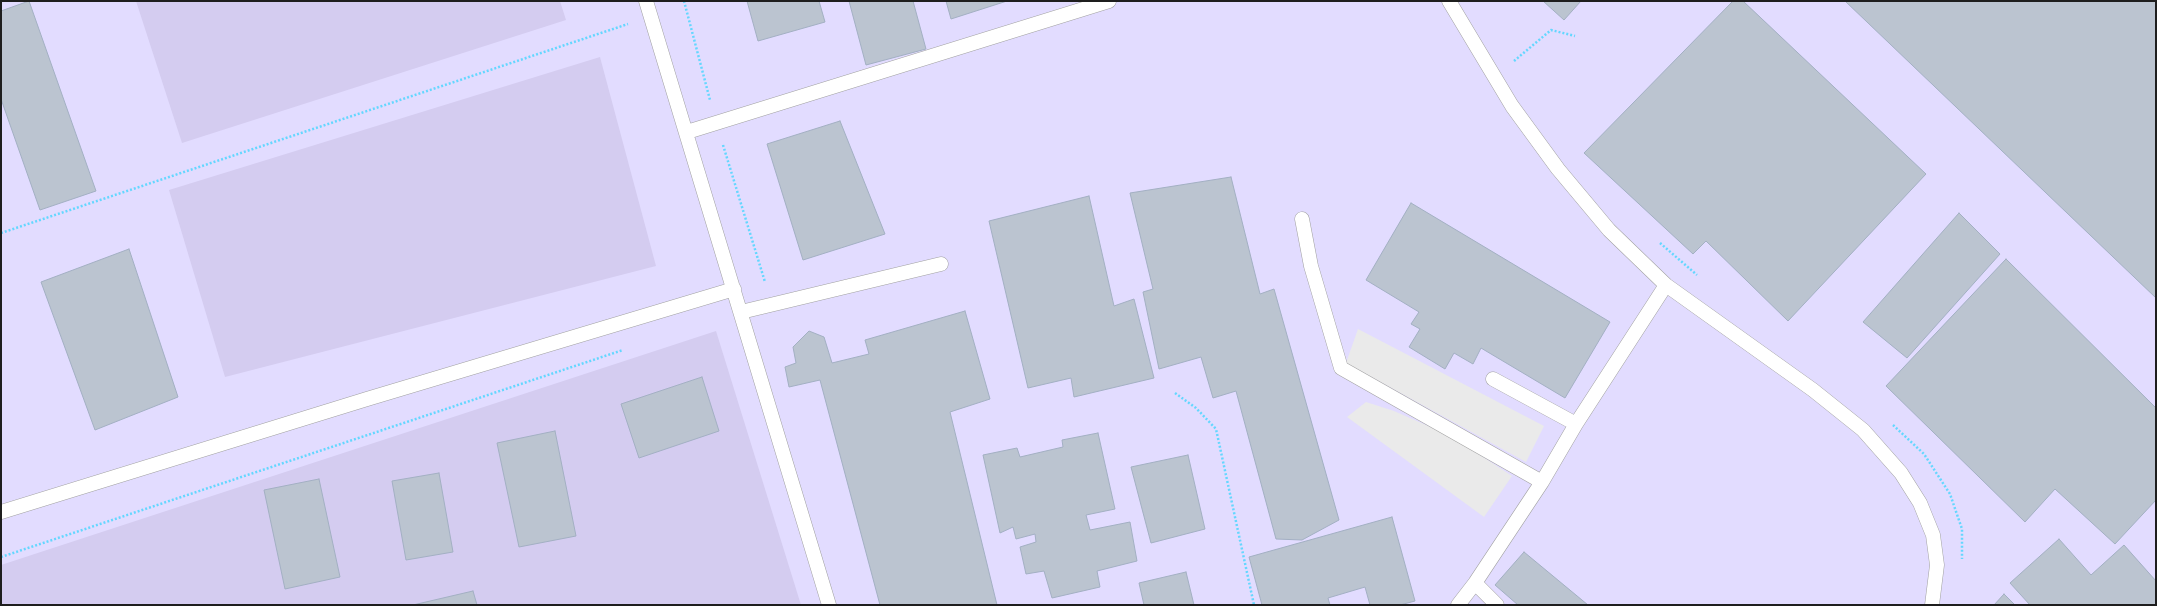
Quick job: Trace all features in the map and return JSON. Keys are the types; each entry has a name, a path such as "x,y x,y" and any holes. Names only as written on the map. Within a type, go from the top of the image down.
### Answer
{"lane":[{"path":"646,1 829,605"},
{"path":"686,132 1109,1"},
{"path":"1449,1 1512,106 1558,169 1609,230 1666,285 1813,390 1862,430 1890,459 1911,487 1933,535 1938,565 1932,605"},
{"path":"1302,218 1311,266 1341,368 1542,482"},
{"path":"741,312 941,264"},
{"path":"1458,605 1475,583 1542,482 1576,424 1666,285"},
{"path":"1,512 367,399 734,289"},
{"path":"1493,379 1576,424"},
{"path":"1475,583 1497,605"}],"path":[{"path":"1,233 632,22"},
{"path":"1514,62 1551,30 1575,36"},
{"path":"1509,55 1517,68"},
{"path":"1658,241 1702,279"},
{"path":"1,557 628,348"},
{"path":"1175,393 1196,408 1216,429 1254,605"},
{"path":"1888,421 1924,454 1950,494 1962,529 1963,549 1961,565"}],"shaded area":[{"path":"1,1 2156,1 2156,605 1,605"},
{"path":"136,1 560,1 566,20 182,143"},
{"path":"600,57 656,266 225,377 169,190"},
{"path":"1358,329 1544,426 1526,462 1346,363"},
{"path":"716,331 801,605 1,605 1,565"},
{"path":"1366,402 1394,411 1451,436 1512,476 1484,517 1347,417"}],"building":[{"path":"29,1 96,191 40,210 1,99 1,11"},
{"path":"747,1 819,1 825,22 758,41"},
{"path":"849,1 913,1 926,49 866,65"},
{"path":"946,1 1007,1 951,19"},
{"path":"1543,1 1581,1 1564,20"},
{"path":"1733,1 1743,1 1926,174 1788,321 1706,241 1693,254 1584,153"},
{"path":"1845,1 2156,1 2156,298"},
{"path":"840,121 885,234 803,260 767,144"},
{"path":"1231,177 1260,294 1274,289 1339,520 1302,540 1276,539 1236,391 1213,398 1201,357 1159,369 1143,292 1153,289 1130,193"},
{"path":"1089,196 1114,306 1134,299 1154,378 1074,397 1071,378 1028,388 989,221"},
{"path":"1411,203 1610,322 1565,398 1481,348 1473,364 1454,353 1445,369 1409,347 1420,329 1411,324 1419,312 1366,280"},
{"path":"1959,213 2000,254 1907,358 1863,322"},
{"path":"129,249 178,397 95,430 41,282"},
{"path":"2006,259 2156,408 2156,500 2115,544 2055,489 2025,522 1886,386"},
{"path":"965,311 990,399 950,412 997,605 880,605 820,380 789,387 785,367 796,363 793,347 809,331 824,337 832,363 869,354 865,340"},
{"path":"702,377 719,431 639,458 621,404"},
{"path":"555,431 576,536 519,547 497,443"},
{"path":"1098,433 1115,509 1086,515 1090,530 1130,522 1137,561 1097,571 1100,587 1052,598 1044,571 1026,574 1020,547 1036,542 1035,534 1016,539 1013,527 1000,533 983,455 1017,448 1020,457 1063,447 1062,440"},
{"path":"1188,455 1205,529 1151,543 1131,467"},
{"path":"439,473 453,552 406,560 392,481"},
{"path":"319,479 340,577 285,589 264,490"},
{"path":"1392,517 1415,601 1400,605 1370,605 1365,587 1328,598 1330,605 1262,605 1249,557"},
{"path":"2059,539 2091,575 2124,545 2156,581 2156,605 2030,605 2010,583"},
{"path":"1524,552 1588,605 1518,605 1495,585"},
{"path":"1186,572 1194,605 1144,605 1139,583"},
{"path":"473,591 477,605 413,605"},
{"path":"2004,594 2015,605 1994,605"}]}
